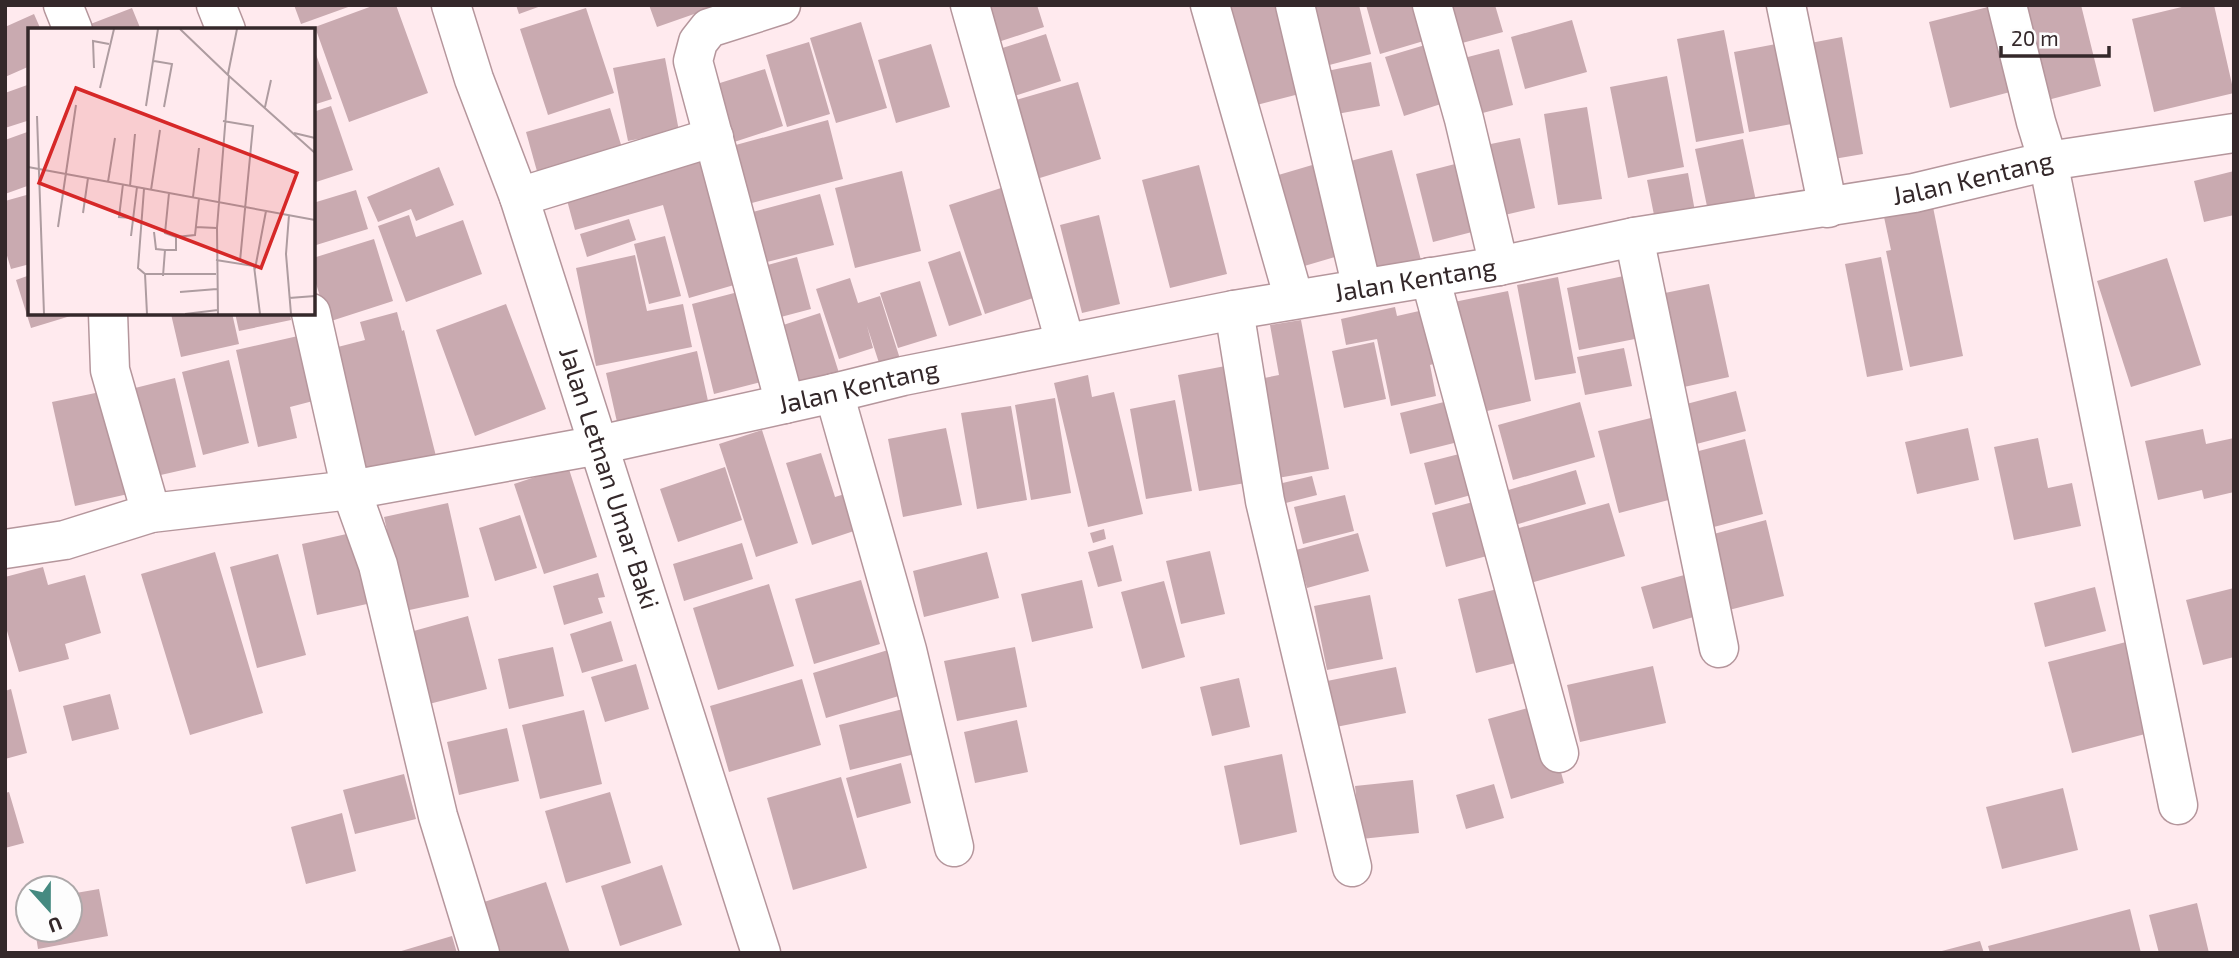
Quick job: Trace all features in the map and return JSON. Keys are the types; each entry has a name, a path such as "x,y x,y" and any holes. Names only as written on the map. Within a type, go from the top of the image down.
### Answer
{"street":[{"path":"63,5 72,28"},
{"path":"216,5 225,28"},
{"name":"Jalan Letnan Umar Baki","path":"452,5 474,79 519,197 761,953"},
{"path":"782,5 709,28 698,42 693,61 785,404"},
{"path":"970,5 1065,342"},
{"path":"1210,5 1294,299"},
{"path":"1295,5 1362,288"},
{"path":"1432,5 1464,120 1499,266"},
{"path":"1786,5 1828,208"},
{"path":"2007,5 2048,161 2178,805"},
{"name":"Jalan Kentang","path":"5,549 65,540 152,513 351,490 599,445 903,376 1234,310 1499,266 1634,237 1914,193 2048,161 2234,133"},
{"path":"519,197 714,137"},
{"path":"1634,237 1719,648"},
{"path":"1430,277 1559,753"},
{"path":"1234,310 1265,501 1352,867"},
{"path":"108,315 110,370 152,513"},
{"path":"311,315 351,490 378,565 438,816 480,953"},
{"path":"834,393 907,650 954,846"}],"building":[{"path":"294,5 351,5 351,6 301,24"},
{"path":"375,5 396,5 428,93 349,122 315,27"},
{"path":"516,5 541,5 541,6 519,14"},
{"path":"649,5 717,5 717,6 657,27"},
{"path":"975,5 1037,5 1044,27 989,45"},
{"path":"1223,5 1285,5 1307,92 1249,107"},
{"path":"1309,5 1359,5 1371,54 1318,68"},
{"path":"1366,5 1418,5 1427,40 1380,54"},
{"path":"1440,5 1495,5 1503,32 1451,46"},
{"path":"2020,5 2081,5 2101,86 2044,101"},
{"path":"2190,5 2214,5 2234,93 2154,112 2132,19"},
{"path":"1988,7 2010,92 1950,108 1929,22"},
{"path":"132,8 140,28 80,28"},
{"path":"586,8 614,93 548,115 520,29"},
{"path":"34,14 40,28 28,28 28,67 5,77 5,27"},
{"path":"1572,20 1587,72 1525,89 1511,37"},
{"path":"861,22 887,108 836,123 810,38"},
{"path":"1724,30 1744,133 1696,142 1677,39"},
{"path":"1046,34 1061,81 1005,99 990,52"},
{"path":"1842,37 1863,154 1822,161 1800,45"},
{"path":"809,42 830,114 787,127 766,55"},
{"path":"1781,43 1797,123 1749,132 1734,52"},
{"path":"931,44 950,107 896,123 878,60"},
{"path":"1425,45 1444,103 1404,116 1385,57"},
{"path":"1499,49 1513,105 1475,115 1460,59"},
{"path":"315,52 332,99 315,104"},
{"path":"665,58 679,131 628,141 613,68"},
{"path":"1371,62 1380,106 1337,114 1327,71"},
{"path":"765,69 783,126 725,145 707,87"},
{"path":"1667,76 1684,167 1628,178 1610,87"},
{"path":"1078,82 1101,159 1027,182 1002,104"},
{"path":"28,85 28,121 5,128 5,93"},
{"path":"331,106 353,170 315,182 315,111"},
{"path":"1587,107 1602,199 1558,205 1544,114"},
{"path":"610,108 625,158 540,182 526,132"},
{"path":"828,120 843,179 748,204 732,146"},
{"path":"28,132 28,186 5,194 5,140"},
{"path":"1520,138 1535,208 1496,217 1481,146"},
{"path":"1743,139 1756,201 1708,211 1695,149"},
{"path":"703,150 741,283 689,298 663,205 575,230 564,189"},
{"path":"1392,150 1422,264 1374,277 1343,163"},
{"path":"1319,163 1345,254 1301,267 1275,176"},
{"path":"1459,163 1476,231 1433,242 1416,174"},
{"path":"1199,165 1227,274 1170,288 1142,180"},
{"path":"439,167 454,205 416,221 411,209 378,222 367,197"},
{"path":"902,171 921,251 855,268 835,188"},
{"path":"2234,171 2234,215 2204,222 2194,181"},
{"path":"1688,173 1696,217 1656,225 1647,180"},
{"path":"1001,188 1036,297 985,314 949,205"},
{"path":"356,190 368,229 315,245 315,202"},
{"path":"820,194 834,245 763,263 749,213"},
{"path":"28,195 28,265 11,269 5,249 5,201"},
{"path":"1933,207 1963,356 1910,367 1886,251 1891,250 1884,217"},
{"path":"409,215 416,237 463,220 482,274 406,302 378,226"},
{"path":"1099,215 1120,304 1082,313 1060,225"},
{"path":"629,219 636,240 587,257 580,234"},
{"path":"665,236 681,296 649,304 634,244"},
{"path":"374,239 393,301 328,322 315,280 315,257"},
{"path":"960,251 982,315 949,326 928,262"},
{"path":"635,255 647,311 683,304 692,347 596,366 576,268"},
{"path":"797,257 811,309 777,318 764,266"},
{"path":"1881,257 1903,370 1867,377 1845,264"},
{"path":"2167,258 2201,365 2131,387 2097,281"},
{"path":"1633,274 1645,337 1579,350 1567,288"},
{"path":"28,276 28,315 74,315 31,328 16,280"},
{"path":"1558,277 1576,373 1535,380 1517,285"},
{"path":"850,278 858,303 880,296 901,362 881,369 867,326 873,348 839,359 816,289"},
{"path":"920,281 937,336 898,348 880,293"},
{"path":"1709,284 1729,377 1675,389 1655,295"},
{"path":"1508,291 1531,401 1478,413 1454,302"},
{"path":"738,292 761,382 714,394 692,304"},
{"path":"506,304 546,409 475,436 436,330"},
{"path":"1395,307 1397,316 1428,309 1440,362 1430,365 1436,396 1391,406 1377,339 1346,345 1341,319"},
{"path":"397,312 438,464 366,484 330,349 365,340 360,322"},
{"path":"820,313 839,373 793,388 774,328"},
{"path":"171,315 232,315 239,344 181,357"},
{"path":"235,315 290,315 291,320 239,331"},
{"path":"1301,320 1329,469 1272,479 1254,380 1279,375 1270,325"},
{"path":"298,336 313,401 290,407 297,438 258,447 236,350"},
{"path":"1374,342 1386,399 1344,408 1332,351"},
{"path":"1624,348 1632,386 1585,395 1577,357"},
{"path":"697,351 710,410 619,431 606,373"},
{"path":"229,360 249,443 203,455 182,372"},
{"path":"1236,364 1257,481 1199,491 1178,375"},
{"path":"1088,375 1092,397 1114,392 1143,514 1088,527 1054,383"},
{"path":"175,378 196,467 143,479 123,391"},
{"path":"105,391 128,494 75,506 52,402"},
{"path":"1736,391 1746,431 1685,447 1675,407"},
{"path":"1055,398 1071,493 1031,500 1015,405"},
{"path":"1456,399 1466,440 1410,454 1400,413"},
{"path":"1175,400 1192,491 1146,499 1130,409"},
{"path":"1580,402 1595,457 1513,480 1498,425"},
{"path":"1011,406 1027,500 977,509 961,413"},
{"path":"1659,416 1680,497 1619,513 1598,431"},
{"path":"946,428 962,505 903,517 888,439"},
{"path":"1968,428 1979,480 1917,494 1905,442"},
{"path":"2203,429 2206,444 2234,438 2234,492 2204,499 2202,490 2158,500 2145,441"},
{"path":"762,430 798,543 756,557 719,444"},
{"path":"2038,438 2048,488 2072,483 2081,526 2014,540 1994,447"},
{"path":"1745,439 1763,514 1710,528 1691,453"},
{"path":"1467,452 1478,493 1435,505 1424,463"},
{"path":"821,453 835,497 848,493 860,529 812,545 786,463"},
{"path":"568,466 597,557 544,574 514,484"},
{"path":"725,467 742,520 678,542 660,489"},
{"path":"1576,470 1586,504 1515,525 1505,491"},
{"path":"1312,476 1317,495 1274,506 1270,486"},
{"path":"1345,495 1354,531 1303,544 1294,507"},
{"path":"1484,499 1498,553 1446,567 1432,513"},
{"path":"448,503 469,597 405,611 384,517"},
{"path":"1609,503 1625,556 1527,584 1512,530"},
{"path":"520,515 537,568 495,581 479,528"},
{"path":"1766,520 1784,596 1729,610 1710,535"},
{"path":"1104,529 1106,539 1093,543 1090,533"},
{"path":"360,531 376,602 317,615 302,544"},
{"path":"1358,533 1369,571 1307,588 1296,550"},
{"path":"742,543 753,579 684,601 673,564"},
{"path":"1113,545 1122,581 1098,587 1088,552"},
{"path":"1210,551 1225,614 1181,624 1166,561"},
{"path":"215,552 263,713 190,735 141,574"},
{"path":"987,552 999,598 924,617 913,571"},
{"path":"278,554 306,655 257,668 230,567"},
{"path":"43,567 48,585 85,575 101,633 65,644 69,659 19,672 5,624 5,577"},
{"path":"1695,572 1707,613 1653,629 1641,587"},
{"path":"598,573 605,597 598,598 603,613 564,625 553,586"},
{"path":"861,580 880,644 814,664 795,599"},
{"path":"1082,580 1093,628 1032,642 1021,594"},
{"path":"1164,581 1185,657 1142,669 1121,592"},
{"path":"769,584 794,666 718,690 693,608"},
{"path":"1509,586 1527,660 1476,673 1458,599"},
{"path":"2095,587 2106,631 2045,647 2034,603"},
{"path":"2234,588 2234,657 2203,665 2186,600"},
{"path":"1370,595 1383,659 1327,670 1314,606"},
{"path":"468,616 487,689 429,704 410,632"},
{"path":"611,621 623,661 582,673 570,634"},
{"path":"2126,642 2149,733 2072,753 2048,662"},
{"path":"553,647 564,696 509,709 498,659"},
{"path":"1015,647 1027,707 957,721 944,661"},
{"path":"888,650 902,695 826,718 813,673"},
{"path":"636,664 649,709 605,722 591,677"},
{"path":"1653,666 1666,723 1580,742 1567,685"},
{"path":"1396,667 1406,713 1336,727 1327,681"},
{"path":"1239,678 1250,727 1212,736 1200,687"},
{"path":"802,679 821,745 729,772 710,706"},
{"path":"11,689 27,753 5,759 5,691"},
{"path":"110,694 119,729 72,741 63,706"},
{"path":"1542,704 1564,783 1511,799 1488,719"},
{"path":"907,708 919,753 850,770 839,725"},
{"path":"584,710 602,784 540,799 522,725"},
{"path":"1017,720 1028,772 975,783 964,732"},
{"path":"507,728 519,781 459,795 447,742"},
{"path":"1282,754 1297,832 1240,845 1224,766"},
{"path":"901,763 911,803 857,818 846,778"},
{"path":"404,774 416,819 355,834 343,790"},
{"path":"841,777 867,868 793,890 767,798"},
{"path":"1413,780 1419,833 1361,839 1355,786"},
{"path":"1494,784 1504,818 1466,829 1456,795"},
{"path":"2063,788 2078,850 2002,869 1986,807"},
{"path":"9,792 24,843 5,848 5,793"},
{"path":"610,792 631,863 566,883 545,811"},
{"path":"342,813 356,871 306,884 291,827"},
{"path":"662,865 682,925 620,946 601,886"},
{"path":"546,882 570,953 501,953 484,902"},
{"path":"99,889 108,936 84,940 84,892"},
{"path":"2197,903 2209,953 2159,953 2149,915"},
{"path":"2130,909 2141,953 1990,953 1988,946"},
{"path":"452,936 457,953 398,953 398,952"},
{"path":"1980,941 1984,953 1938,953 1938,952"},
{"path":"37,944 65,944 38,949"}]}
